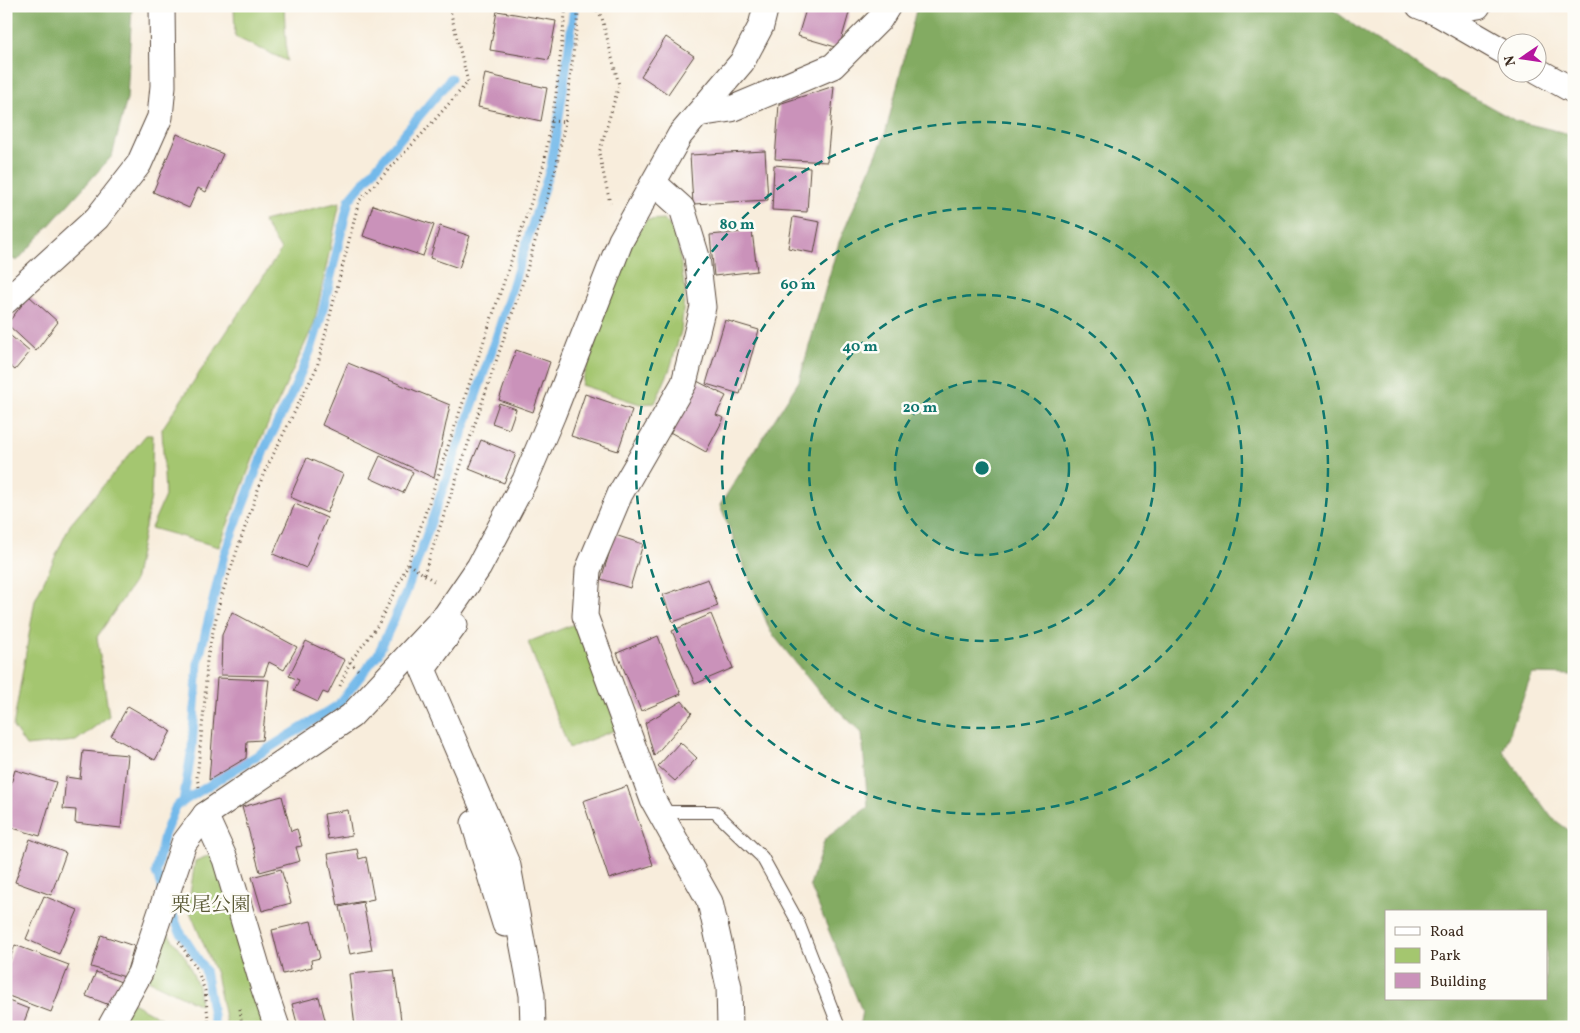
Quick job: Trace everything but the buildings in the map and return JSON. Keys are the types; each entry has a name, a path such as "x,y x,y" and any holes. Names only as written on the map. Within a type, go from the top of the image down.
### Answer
{"street":[{"path":"6,301 97,218 139,164 160,118 163,86 162,6"},
{"path":"110,1027 140,973 184,843 205,815 350,716 446,615 479,567 524,480 557,405 621,240 680,135 742,62 761,26 766,6"},
{"path":"698,114 731,109 833,66 880,19 888,6"},
{"path":"1428,10 1478,6"},
{"path":"1428,10 1498,48"},
{"path":"1548,77 1574,91"},
{"path":"654,183 682,208 697,257 703,307 684,383 620,494 588,570 585,616 652,800 710,902 729,987 730,1027"},
{"path":"454,604 458,620 423,669 508,866 532,995 533,1027"},
{"path":"398,666 422,700 456,772 477,831 504,921 521,990 522,1027"},
{"path":"205,815 225,859 277,1027"}],"lane":[{"path":"660,812 715,812 762,856 798,922 839,1027"}],"path":[{"path":"198,778 207,659 220,600 263,475 317,367 359,201 468,82 449,6"},
{"path":"338,692 350,662 378,625 408,564 544,164 556,94 566,6"},
{"path":"408,564 424,574 526,273 556,164 565,122 579,6"},
{"path":"595,6 602,18 619,85 599,153 612,211"},
{"path":"551,121 565,122"},
{"path":"160,912 197,969 205,991 208,1027"}],"green space":[{"path":"6,6 132,6 127,99 112,156 17,261 6,256"},
{"path":"234,6 284,6 287,61 235,37"},
{"path":"917,6 1328,6 1359,29 1438,78 1516,121 1574,135 1574,675 1532,674 1503,751 1552,818 1574,834 1574,1027 859,1027 862,1011 810,885 825,839 868,807 862,733 819,692 770,631 720,505 799,381 839,242 885,135"},
{"path":"340,202 314,324 258,446 219,547 151,528 165,496 162,429 281,250 263,221"},
{"path":"664,219 676,233 685,290 681,331 670,369 655,403 640,404 581,385 621,261 646,220"},
{"path":"146,435 153,435 151,497 134,582 97,637 109,716 76,741 26,746 13,727 35,600 70,525"},
{"path":"577,623 618,729 569,748 528,642"},
{"name":"栗尾公園","path":"218,852 272,1027 227,1027 216,974 188,907 195,861"},
{"path":"163,927 186,958 198,986 200,1005 148,980"},
{"path":"129,1001 177,1027 115,1027"}],"waterway":[{"path":"162,889 156,872 164,835 176,806 338,705 378,654 406,593 492,350 551,166 574,6"},
{"path":"183,802 192,748 198,663 224,555 265,448 291,396 311,349 321,318 349,200 451,78"},
{"path":"169,905 179,930 205,970 215,1027"}]}
